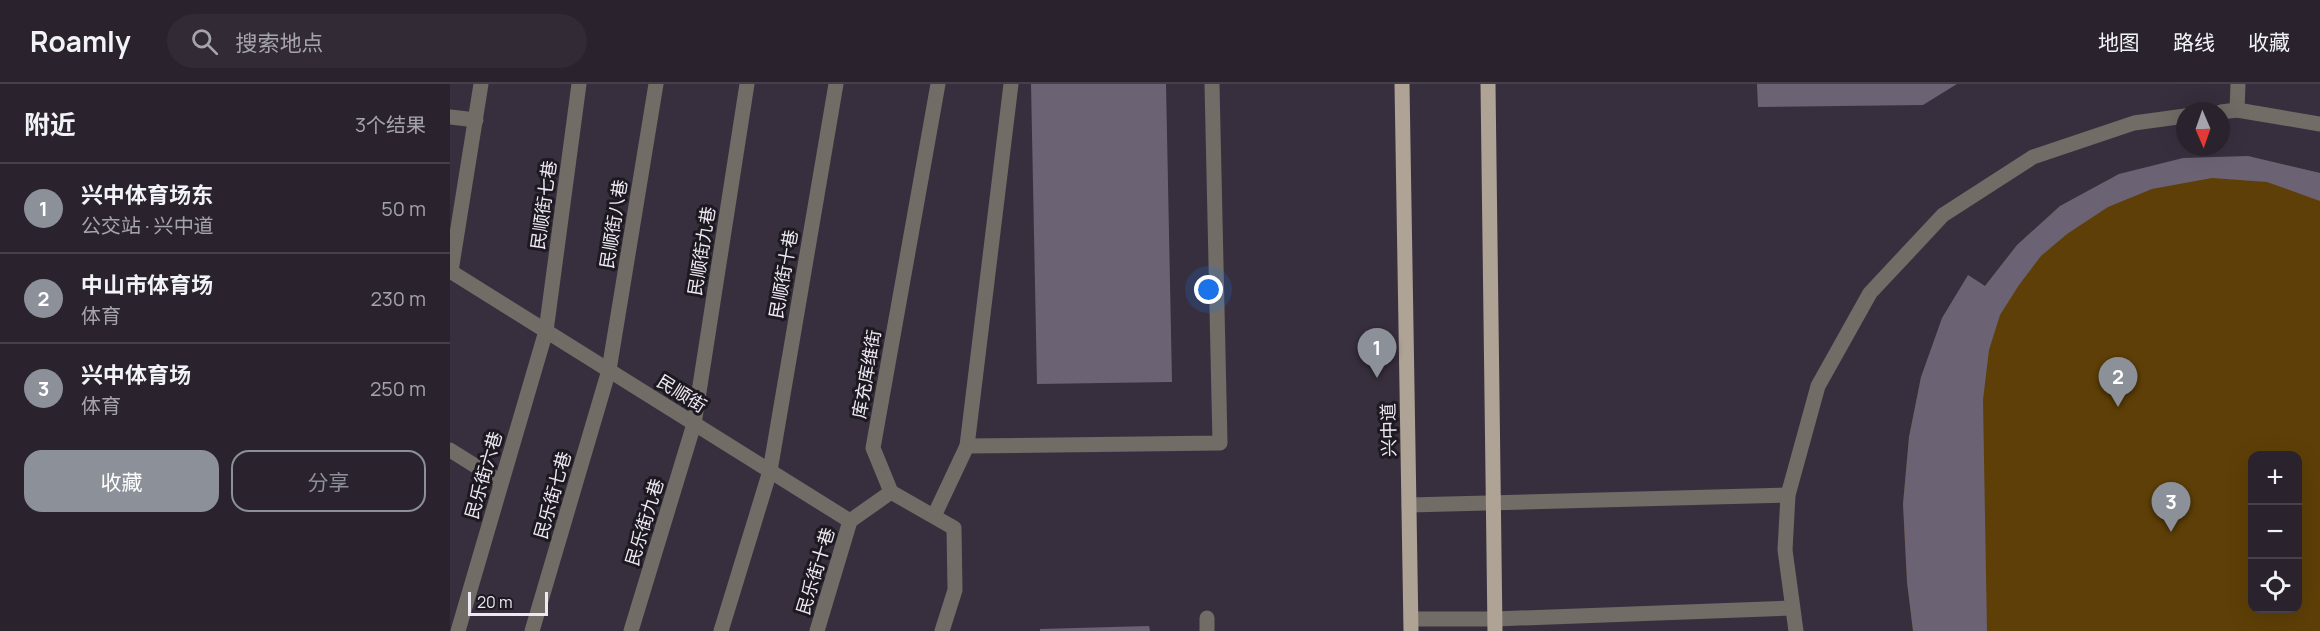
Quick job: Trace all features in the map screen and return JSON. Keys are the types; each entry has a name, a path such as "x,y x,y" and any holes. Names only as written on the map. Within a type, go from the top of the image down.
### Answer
{"main road":[{"name":"兴中道","path":"1402,84 1411,625"},
{"path":"1488,84 1495,625"}],"street":[{"path":"451,271 481,84"},
{"name":"民顺街七巷","path":"546,331 579,84"},
{"name":"民顺街八巷","path":"609,370 656,84"},
{"name":"民顺街九巷","path":"694,424 747,84"},
{"name":"民顺街十巷","path":"721,631 770,471 836,84"},
{"name":"库充库维街","path":"891,492 873,448 938,84"},
{"path":"934,516 967,446 1011,84"},
{"path":"967,446 1220,443 1212,84"},
{"path":"2237,110 2238,84"},
{"path":"2230,111 2237,110 2320,124"},
{"path":"450,117 476,120"},
{"path":"1796,631 1785,550 1788,495 1818,386 1870,293 1943,215 2033,157 2134,123 2176,117"},
{"name":"民顺街","path":"451,271 850,521"},
{"name":"民乐街六巷","path":"458,631 546,331"},
{"name":"民乐街七巷","path":"532,631 609,370"},
{"name":"民乐街九巷","path":"631,631 694,424"},
{"path":"450,450 501,482"},
{"path":"850,521 891,492 954,528 955,590 942,631"},
{"path":"1409,506 1788,495"},
{"name":"民乐街十巷","path":"817,631 850,521"},
{"path":"1411,625 1495,625 1792,608"}],"shaded area":[{"path":"2248,156 2320,173 2320,631 1913,631 1907,582 1903,504 1909,437 1921,377 1968,275 1985,286 2017,245 2060,206 2119,174"}],"building":[{"path":"1031,84 1166,84 1172,382 1037,384"},
{"path":"1757,84 1957,84 1923,105 1758,107"},
{"path":"2248,156 2320,173 2320,201 2267,182 2212,178 2152,189 2108,207 2067,234 2041,256 2019,285 2000,315 1989,350 1983,400 1987,631 1913,631 1907,582 1903,504 1909,437 1921,377 1942,318 1968,275 1985,286 2017,245 2060,206 2119,174 2183,158"},
{"path":"1149,626 1150,631 1040,631 1040,629"}],"place":[{"name":"兴中体育场东","path":"1377,378"},
{"name":"中山市体育场","path":"2118,407"},
{"name":"兴中体育场","path":"2171,532"}]}
